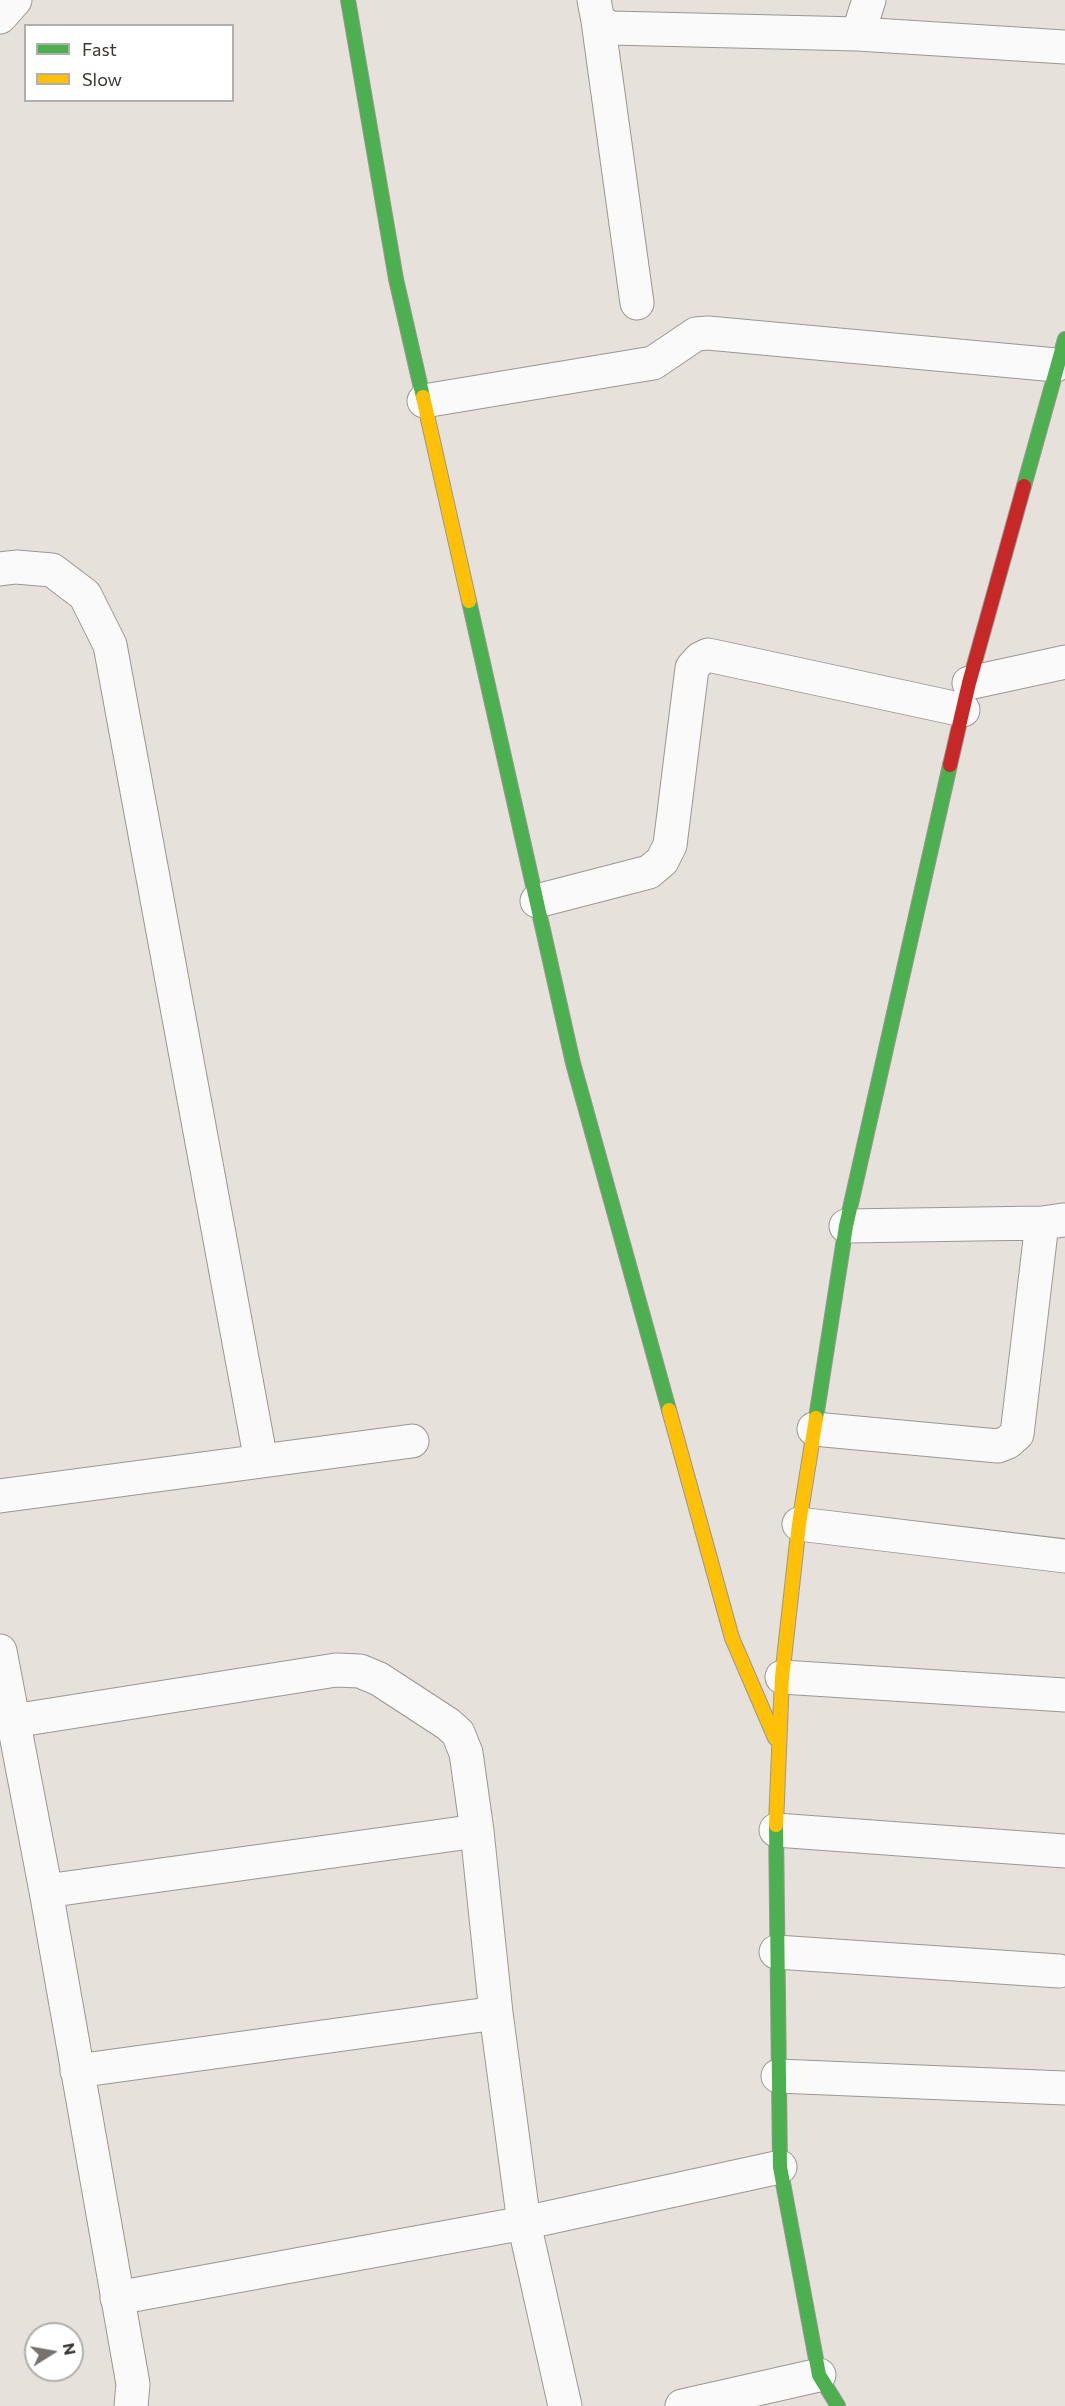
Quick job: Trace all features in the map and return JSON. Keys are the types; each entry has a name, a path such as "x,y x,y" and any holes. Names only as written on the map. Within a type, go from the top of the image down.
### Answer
{"street":[{"path":"0,17 15,0"},
{"path":"348,0 396,279 573,1063 732,1638 779,1748"},
{"path":"858,34 869,0"},
{"path":"596,10 611,28 858,34 1065,47"},
{"path":"596,10 637,303"},
{"path":"424,401 653,363 696,334 708,333 1060,352 966,697 846,1226 799,1524 782,1677 776,1830 780,2167 819,2375 838,2406"},
{"path":"0,569 16,567 52,570 85,595 110,645 261,1461"},
{"path":"537,901 648,872 662,861 670,845 692,668 700,659 708,656 966,697 1065,662"},
{"path":"814,1429 998,1446 1008,1442 1017,1434 1054,1222 846,1226"},
{"path":"0,1496 412,1441"},
{"path":"799,1524 1065,1556"},
{"path":"0,1651 46,1891 133,2384 131,2406"},
{"path":"14,1722 336,1670 360,1671 389,1686 448,1724 458,1733 466,1753 477,1831 496,2013 524,2223 565,2406"},
{"path":"782,1677 1065,1695"},
{"path":"776,1830 1065,1851"},
{"path":"46,1891 477,1831"},
{"path":"777,1952 1059,1971"},
{"path":"76,2071 496,2013"},
{"path":"778,2076 1065,2088"},
{"path":"117,2298 524,2223 780,2167"},
{"path":"682,2406 819,2375"}],"traffic: fast":[{"path":"348,0 396,279 423,397"},
{"path":"1024,486 1065,339"},
{"path":"469,601 573,1063 669,1410"},
{"path":"816,1418 846,1226 950,765"},
{"path":"776,1825 780,2167 819,2375 838,2406"}],"traffic: slow":[{"path":"423,397 469,601"},
{"path":"669,1410 732,1638 775,1738"},
{"path":"776,1825 782,1677 799,1524 816,1418"}],"traffic: jam":[{"path":"950,765 969,683 1024,486"}]}
